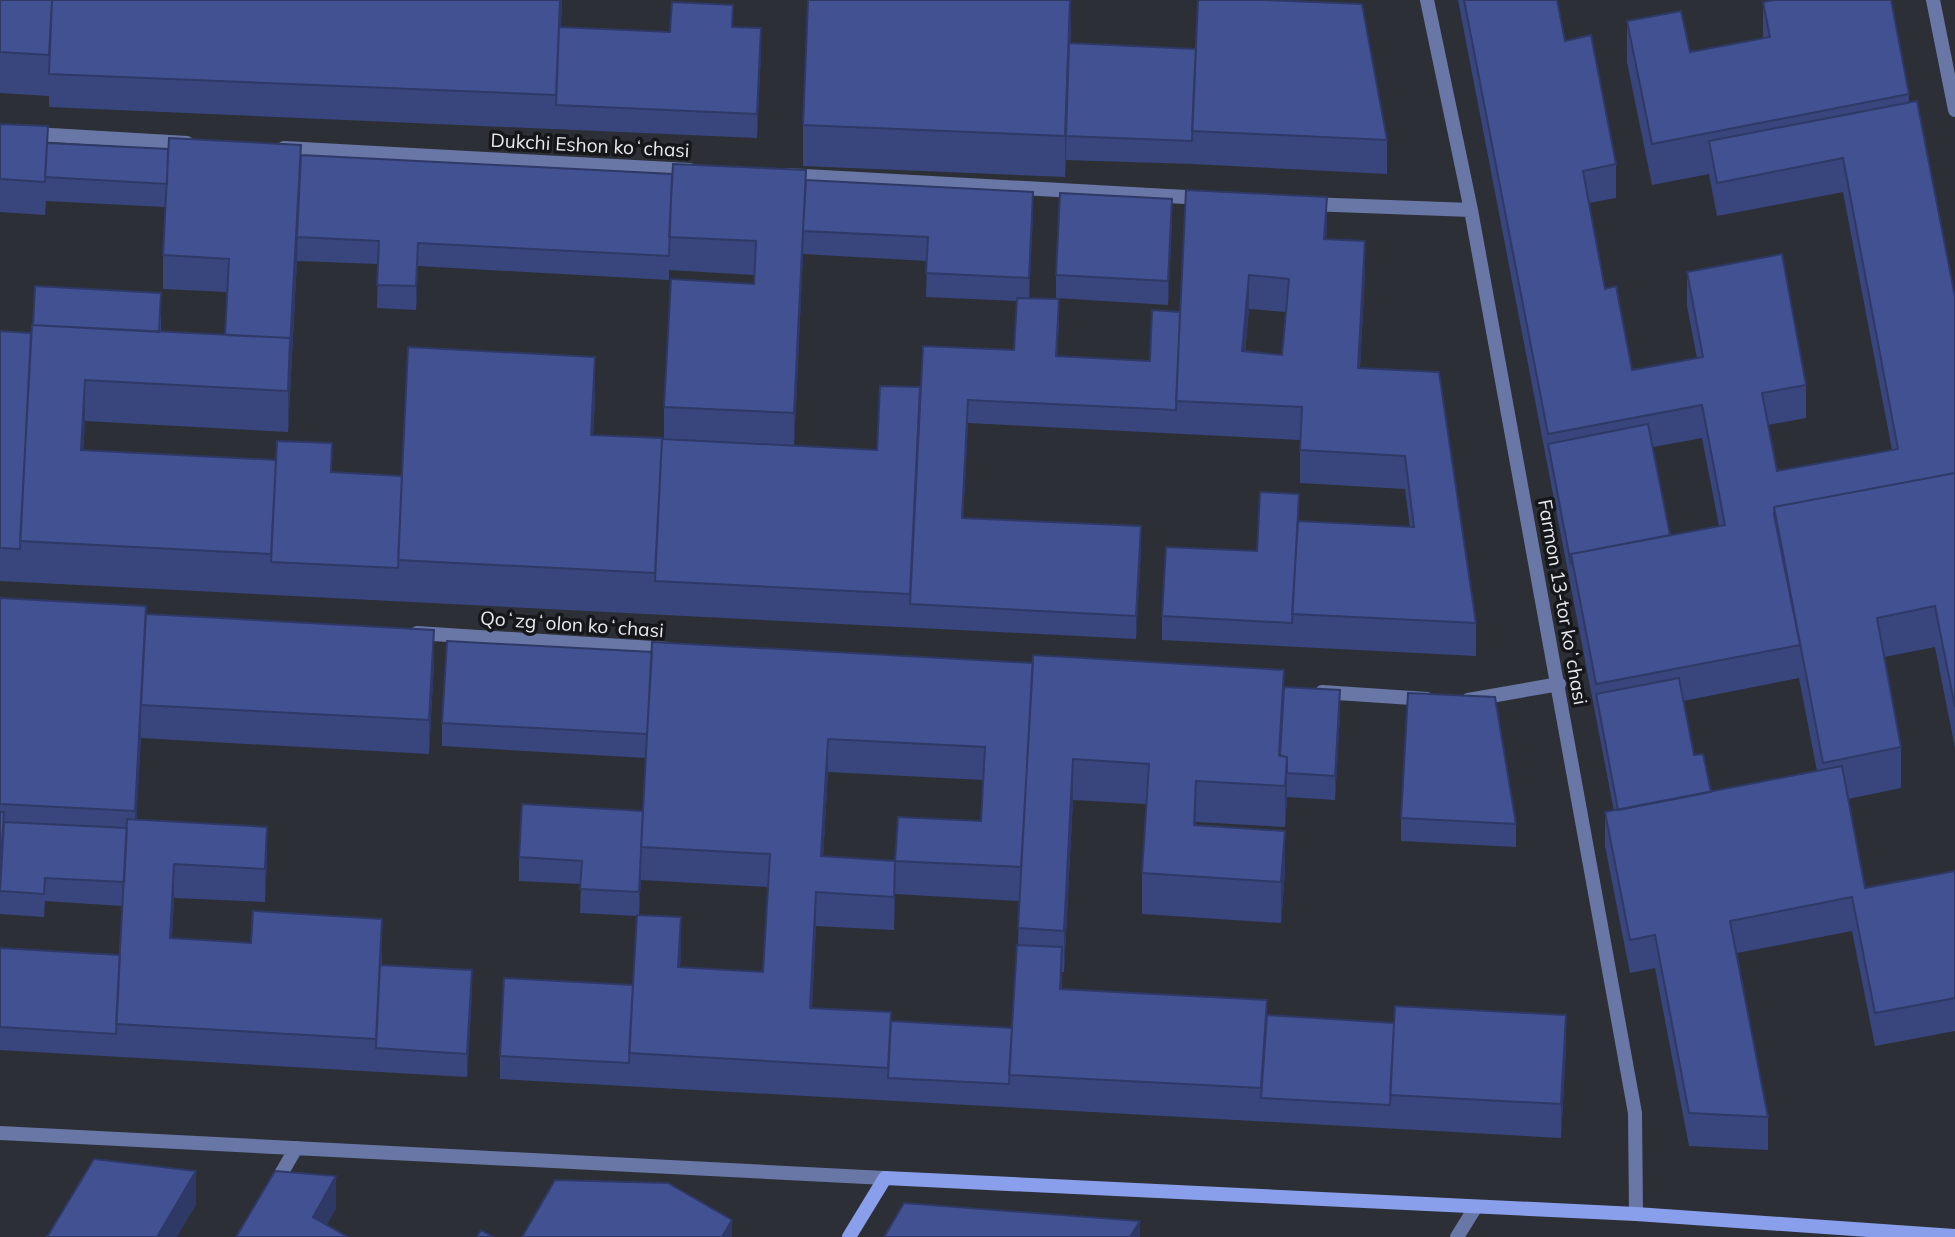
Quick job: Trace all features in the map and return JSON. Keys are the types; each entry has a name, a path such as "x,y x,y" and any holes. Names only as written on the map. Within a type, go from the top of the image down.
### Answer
{"street":[{"name":"Farmon 13-tor koʻchasi","path":"1427,0 1471,209 1635,1113 1636,1214"},
{"path":"1933,0 1955,110"},
{"path":"0,132 209,144"},
{"name":"Dukchi Eshon koʻchasi","path":"265,147 711,171"},
{"path":"767,174 1213,199"},
{"path":"1296,203 1471,209"},
{"name":"Qoʻzgʻolon koʻchasi","path":"404,632 682,650"},
{"path":"1309,691 1462,701 1559,684"},
{"path":"0,1133 1636,1214 1955,1236"},
{"path":"263,1204 296,1148"},
{"path":"849,1237 885,1178"},
{"path":"1457,1237 1475,1208"}],"building":[{"path":"0,0 52,0 49,55 0,52"},
{"path":"52,0 560,0 556,95 49,74"},
{"path":"808,0 1070,0 1065,136 803,125"},
{"path":"1198,0 1362,4 1387,140 1192,131"},
{"path":"1464,0 1557,0 1565,41 1591,35 1616,164 1583,171 1605,289 1616,286 1632,370 1703,357 1687,272 1782,254 1806,385 1762,393 1777,471 1898,449 1843,158 1717,183 1709,141 1917,101 1955,297 1955,473 1774,507 1800,645 1596,684 1571,554 1725,525 1702,405 1548,434"},
{"path":"1891,0 1909,94 1652,144 1627,21 1681,11 1690,52 1770,37 1763,2"},
{"path":"672,2 733,5 732,27 761,28 757,114 556,105 559,27 670,32"},
{"path":"1069,43 1196,49 1192,141 1066,136"},
{"path":"0,124 48,126 45,182 0,179"},
{"path":"169,138 301,145 290,346 290,338 225,335 229,259 163,255"},
{"path":"47,143 168,149 167,184 45,177"},
{"path":"301,155 672,174 669,256 418,243 416,286 377,285 379,241 297,237"},
{"path":"673,164 806,170 794,413 664,407 671,279 754,284 756,241 669,237"},
{"path":"806,180 1033,192 1029,278 926,273 928,237 803,231"},
{"path":"1186,190 1327,197 1324,239 1365,241 1358,368 1439,372 1476,623 1292,614 1298,521 1414,527 1405,456 1300,450 1302,407 1176,401","holes":["1249,275 1289,279 1282,355 1242,351"]},
{"path":"1060,193 1172,199 1168,281 1056,275"},
{"path":"35,286 161,293 159,332 33,325"},
{"path":"1017,298 1059,299 1056,356 1150,361 1152,310 1180,312 1176,410 968,400 962,518 1141,526 1136,616 910,604 923,346 1014,350"},
{"path":"32,325 290,338 288,391 85,380 81,450 276,460 271,554 20,541"},
{"path":"0,331 31,333 20,549 0,548"},
{"path":"408,347 595,357 591,435 662,438 655,573 398,560"},
{"path":"880,386 920,387 910,594 655,581 662,439 877,450"},
{"path":"1648,424 1670,535 1571,554 1571,564 1548,444"},
{"path":"277,441 332,443 331,472 402,476 398,568 271,562"},
{"path":"1955,473 1955,707 1935,606 1877,618 1901,747 1823,763 1774,507"},
{"path":"1260,492 1299,494 1292,623 1162,616 1166,547 1257,551"},
{"path":"0,598 146,606 135,811 0,804"},
{"path":"146,614 434,630 429,720 141,705"},
{"path":"447,641 652,652 647,734 442,723"},
{"path":"652,642 1033,663 1021,867 895,861 894,897 816,892 810,1008 891,1012 888,1068 629,1053 637,915 681,917 678,967 763,972 770,854 641,847","holes":["828,739 985,747 981,821 898,817 895,861 821,856"]},
{"path":"1033,655 1284,670 1279,755 1287,757 1285,786 1196,781 1194,825 1285,831 1281,882 1142,873 1149,764 1073,759 1064,931 1018,928"},
{"path":"1679,678 1694,755 1703,754 1711,792 1618,810 1596,694"},
{"path":"1284,687 1340,690 1335,776 1287,773 1287,757 1280,756"},
{"path":"1408,693 1495,697 1516,824 1401,818"},
{"path":"1842,766 1865,888 1955,871 1955,998 1875,1013 1852,897 1730,921 1768,1117 1689,1113 1655,935 1630,940 1605,812"},
{"path":"522,804 643,811 639,892 580,889 582,861 519,857"},
{"path":"0,812 4,812 0,876"},
{"path":"127,819 267,827 265,869 174,864 170,938 251,943 253,911 382,919 376,1039 116,1024"},
{"path":"4,822 127,828 124,882 45,878 44,894 0,891"},
{"path":"1017,945 1062,947 1060,989 1267,1000 1261,1088 1009,1075"},
{"path":"0,948 120,955 116,1034 0,1027"},
{"path":"380,965 472,970 467,1054 376,1048"},
{"path":"504,978 633,985 629,1063 500,1056"},
{"path":"1395,1006 1566,1015 1561,1104 1390,1095"},
{"path":"1267,1015 1394,1023 1390,1105 1261,1098"},
{"path":"891,1021 1012,1028 1009,1084 888,1078"},
{"path":"94,1159 196,1171 157,1237 47,1237"},
{"path":"275,1171 336,1176 313,1217 348,1237 236,1237"},
{"path":"555,1180 668,1183 732,1220 722,1237 522,1237"},
{"path":"904,1203 1140,1221 1130,1237 884,1237"},
{"path":"481,1230 493,1237 477,1237"}]}
